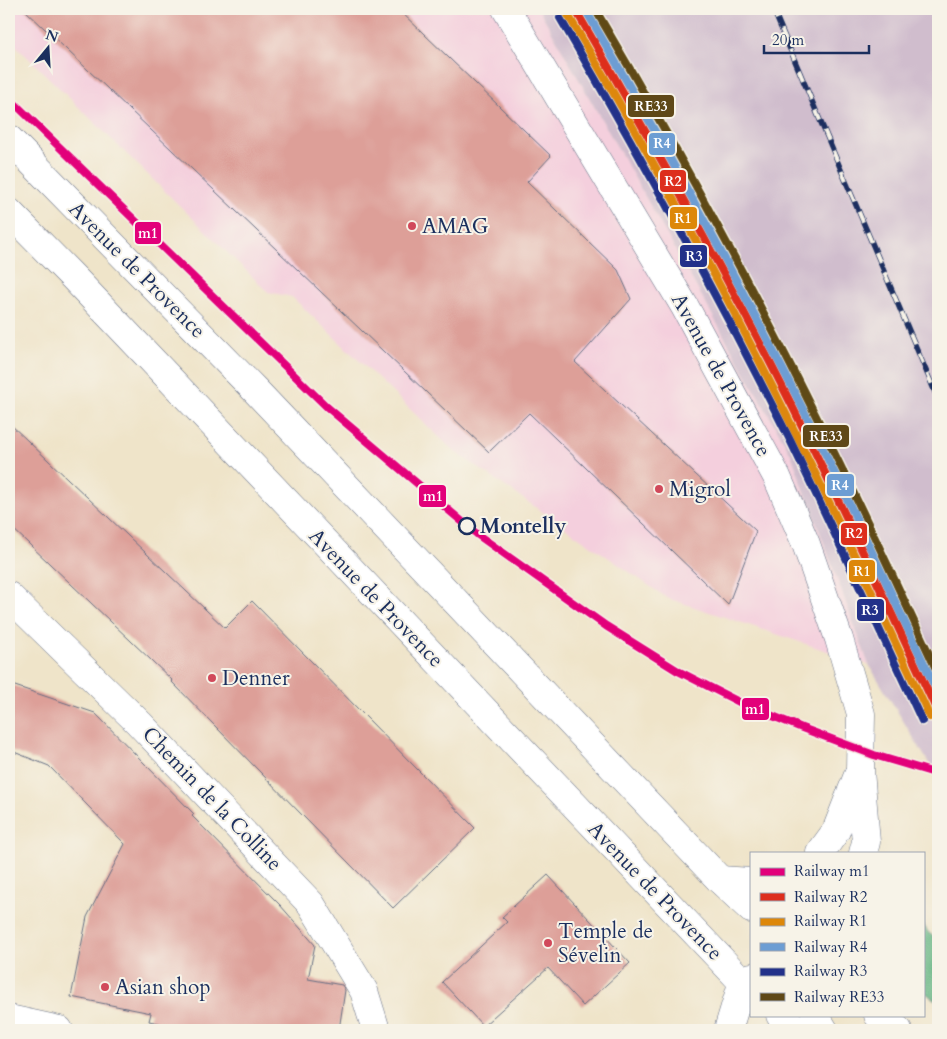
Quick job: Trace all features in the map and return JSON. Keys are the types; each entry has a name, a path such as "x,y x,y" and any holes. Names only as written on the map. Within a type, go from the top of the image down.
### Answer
{"main road":[{"name":"Avenue de Provence","path":"506,9 685,307 777,477 806,544 839,639 861,714 860,771 866,842 864,852"},
{"name":"Avenue de Provence","path":"9,139 255,390 720,880 750,908"},
{"name":"Avenue de Provence","path":"9,212 748,984"},
{"name":"Chemin de la Colline","path":"9,596 139,723 311,904 364,991 376,1030"},
{"name":"Avenue de Provence","path":"821,852 836,830 860,771"},
{"name":"Avenue de Provence","path":"843,852 850,838 860,771"},
{"path":"720,880 750,882"},
{"path":"728,1030 748,984"},
{"path":"781,1016 798,1030"},
{"path":"816,1016 824,1030"},
{"path":"879,1016 898,1030"},
{"path":"9,1019 59,1030"}],"shaded area":[{"path":"9,9 539,9 791,454 869,665 667,598 454,451 292,297 268,292 9,39"},
{"path":"539,9 938,9 938,778 869,665 791,454"}],"green space":[{"path":"924,926 938,941 938,996 935,1000 924,992"}],"building":[{"name":"AMAG","path":"24,9 398,9 551,156 527,182 618,270 631,299 575,362 756,531 728,605 529,413 489,452"},
{"path":"9,423 225,628 252,601 475,828 393,908 172,680 9,525"},
{"path":"9,684 95,713 194,814 192,816 280,905 315,945 308,979 342,985 345,990 339,1030 191,1030 149,1021 151,1013 71,997 87,917 125,844 49,766 9,750"},
{"name":"Temple de Sévelin","path":"548,875 630,963 583,1006 548,968 483,1026 442,982 507,922 502,917"}],"railway":[{"path":"773,9 938,399"}],"rail line":[{"name":"R2","path":"575,9 665,166 751,325 822,467 938,713"},
{"name":"R4","path":"585,9 702,216 758,321 844,493 938,693"},
{"name":"RE33","path":"595,9 683,162 767,319 850,486 938,673"},
{"name":"R1","path":"567,13 628,117 743,329 814,471 930,717"},
{"name":"R3","path":"560,18 678,227 763,386 807,475 922,721"},
{"name":"m1","path":"9,98 327,407 478,535 606,626 678,671 741,703 802,728 874,755 938,774"}],"place":[{"name":"AMAG","path":"412,226"},
{"name":"Migrol","path":"659,489"},
{"name":"Montelly","path":"467,526"},
{"name":"Denner","path":"212,678"},
{"name":"Temple de Sévelin","path":"548,943"},
{"name":"Asian shop","path":"105,987"}]}
